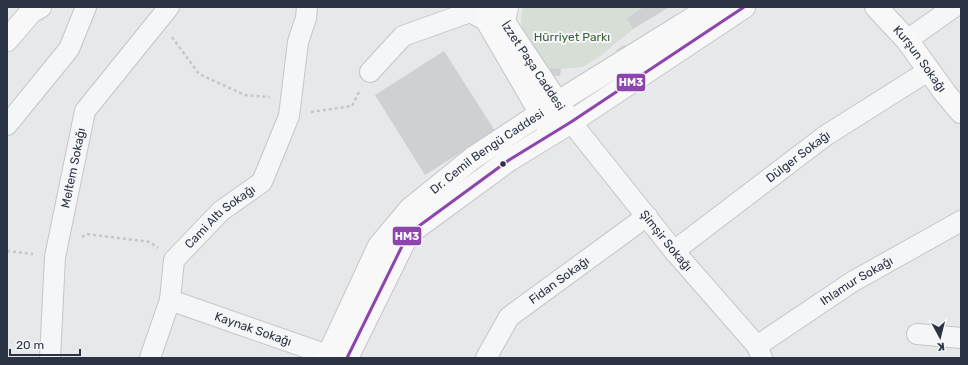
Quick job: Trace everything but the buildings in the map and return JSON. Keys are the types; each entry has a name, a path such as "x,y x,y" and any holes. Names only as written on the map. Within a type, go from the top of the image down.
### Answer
{"street":[{"path":"7,125 69,49 86,7"},
{"name":"Cami Altı Sokağı","path":"150,358 170,300 174,260 221,211 262,182 291,108 298,42 306,18 307,7"},
{"name":"Dr. Cemil Bengü Caddesi","path":"335,357 379,246 410,209 473,158 558,102 711,7"},
{"name":"Dr. Cemil Bengü Caddesi","path":"335,357 408,234 509,160 571,122 744,7"},
{"name":"Kurşun Sokağı","path":"876,7 907,40 928,71 961,112"},
{"path":"907,40 954,7"},
{"path":"7,40 33,9"},
{"name":"İzzet Paşa Caddesi","path":"370,72 403,36 470,12 497,14"},
{"name":"Meltem Sokağı","path":"50,358 55,257 85,111 164,13"},
{"name":"İzzet Paşa Caddesi","path":"497,14 571,122"},
{"name":"İzzet Paşa Caddesi","path":"497,14 540,114 552,134"},
{"name":"Dülger Sokağı","path":"674,251 825,136 928,71"},
{"name":"Şimşir Sokağı","path":"571,122 674,251 760,352"},
{"name":"Fidan Sokağı","path":"486,358 509,317 647,216"},
{"name":"Ihlamur Sokağı","path":"760,352 852,282 961,222"},
{"name":"Kaynak Sokağı","path":"170,300 335,357"},
{"path":"917,334 961,338"}],"path":[{"path":"164,13 199,74 245,95 291,108 352,106 370,72"},
{"path":"7,251 55,257 87,234 150,242 174,260"}],"green space":[{"name":"Hürriyet Parkı","path":"523,7 669,7 633,29 599,57 582,67 561,69 550,68 535,57 523,33 521,19"}],"transit line":[{"name":"HM3","path":"347,358 408,234 509,160 571,122 744,7"}]}
